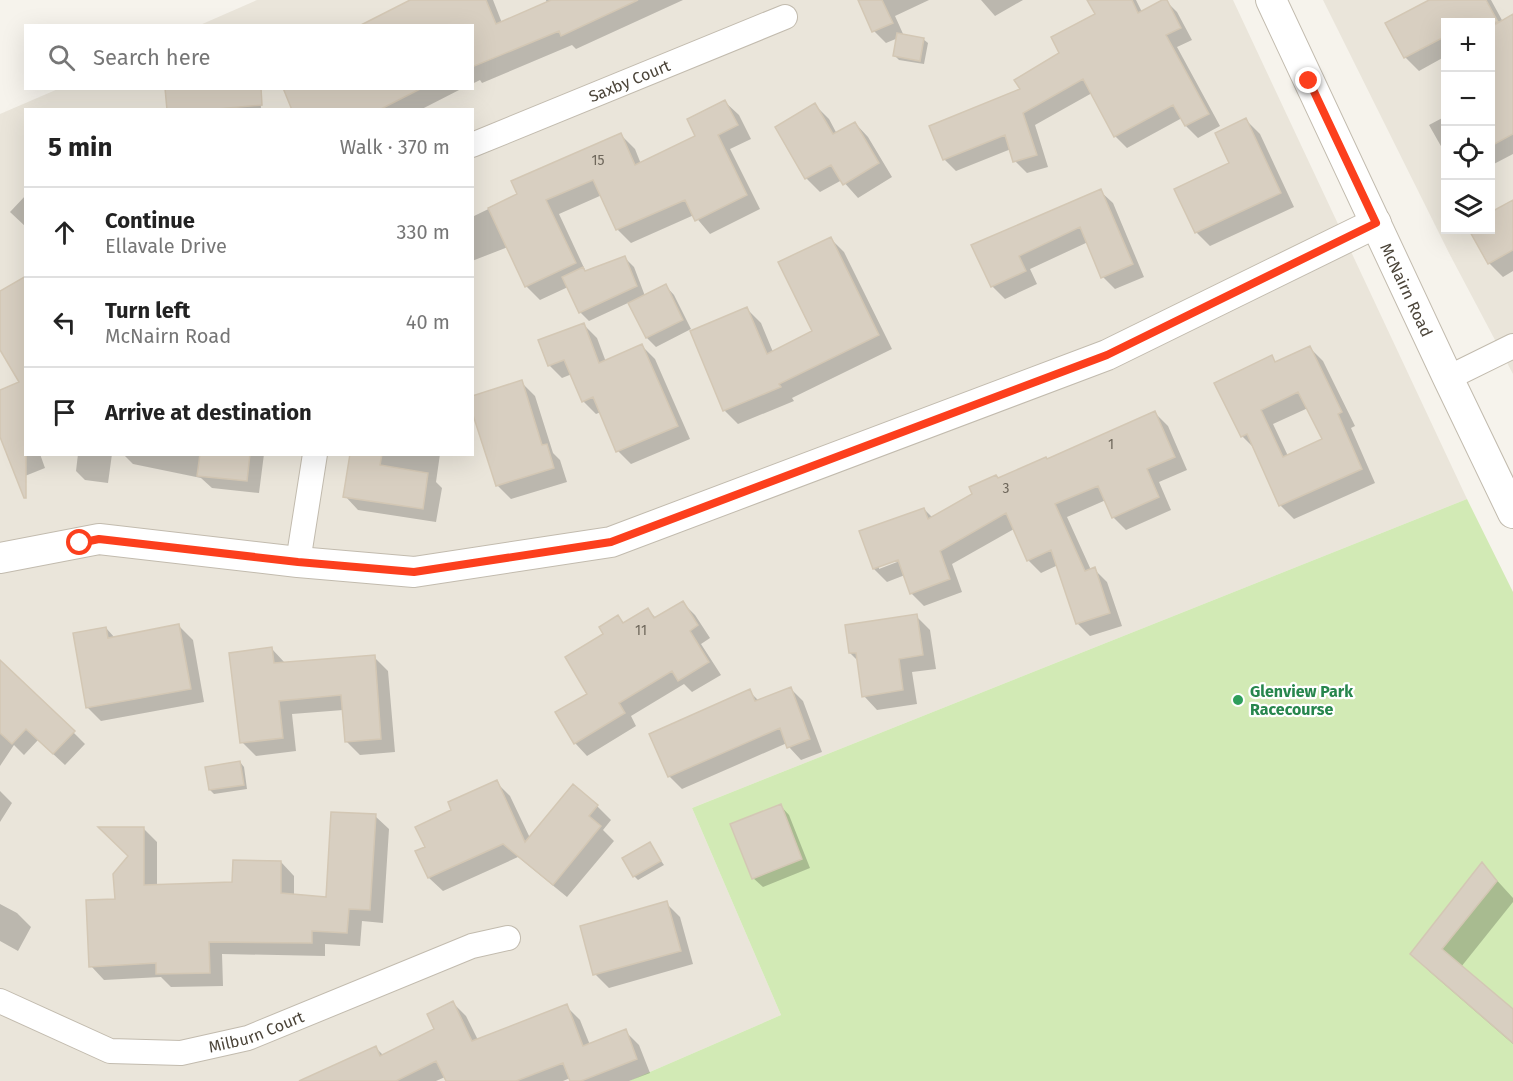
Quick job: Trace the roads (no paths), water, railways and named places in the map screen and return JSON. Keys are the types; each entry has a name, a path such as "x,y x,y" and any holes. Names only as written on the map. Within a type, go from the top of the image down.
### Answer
{"street":[{"name":"McNairn Road","path":"1271,0 1513,513"},
{"name":"Saxby Court","path":"474,144 785,17"},
{"path":"1,555 99,539 298,562 414,572 611,542 1107,355 1376,223"},
{"path":"1448,378 1513,346"},
{"path":"298,562 315,456"},
{"name":"Milburn Court","path":"0,1001 110,1051 181,1053 248,1038 472,946 508,938"}],"place":[{"name":"Glenview Park Racecourse","path":"1238,700"}]}
